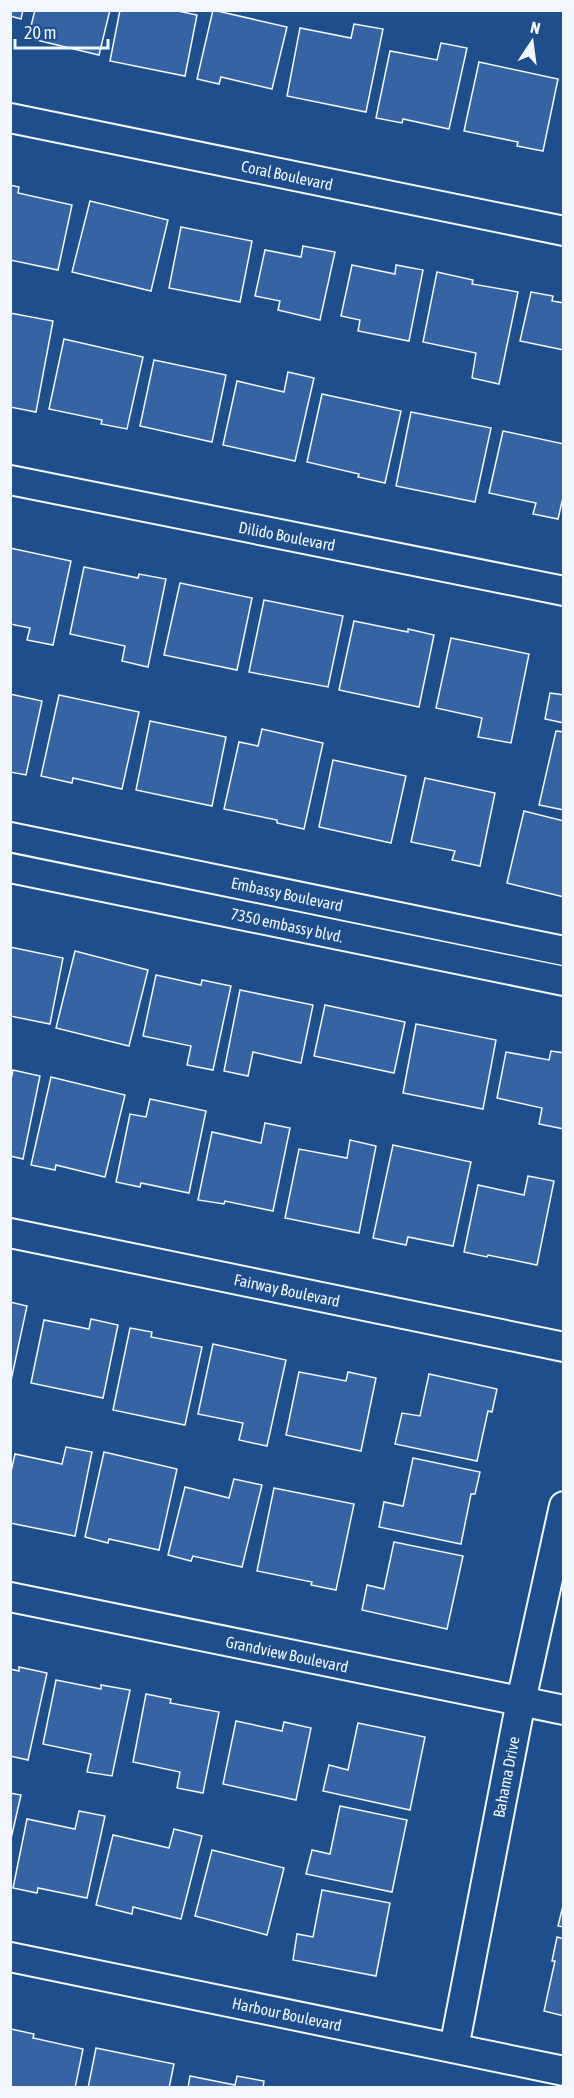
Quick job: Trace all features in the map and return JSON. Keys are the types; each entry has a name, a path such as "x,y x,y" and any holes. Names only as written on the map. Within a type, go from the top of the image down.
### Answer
{"street":[{"name":"Coral Boulevard","path":"10,118 564,231"},
{"name":"Dilido Boulevard","path":"10,480 564,591"},
{"name":"Embassy Boulevard","path":"10,837 564,951"},
{"name":"7350 embassy blvd.","path":"10,868 564,981"},
{"name":"Fairway Boulevard","path":"10,1233 564,1347"},
{"name":"Bahama Drive","path":"454,2048 520,1701 564,1506"},
{"name":"Grandview Boulevard","path":"10,1597 564,1710"},
{"name":"Harbour Boulevard","path":"10,1957 564,2071"}],"building":[{"path":"10,10 23,10 21,19 10,16"},
{"path":"35,10 110,10 99,55 28,38"},
{"path":"120,10 173,10 197,15 185,76 110,61"},
{"path":"213,10 287,27 272,89 221,77 219,84 197,79"},
{"path":"354,24 383,29 366,112 287,96 300,28 351,38"},
{"path":"441,43 467,48 449,129 403,119 402,123 376,118 390,51 437,60"},
{"path":"479,62 558,79 543,151 517,146 518,142 464,131"},
{"path":"10,185 19,187 18,193 72,205 58,270 10,260"},
{"path":"90,201 168,220 151,291 72,272"},
{"path":"181,227 252,241 240,302 169,288"},
{"path":"303,246 335,252 320,320 278,310 280,301 255,296 265,250 301,257"},
{"path":"352,265 395,274 396,265 423,270 409,341 358,331 360,320 341,316"},
{"path":"437,272 473,280 472,284 518,292 499,384 472,378 476,353 423,342"},
{"path":"531,292 553,296 552,301 564,303 564,350 520,341"},
{"path":"10,313 53,321 36,412 10,407"},
{"path":"64,339 143,357 127,429 101,424 102,420 49,409"},
{"path":"154,360 226,375 212,442 140,426"},
{"path":"288,372 314,378 295,461 223,445 237,381 284,392"},
{"path":"322,394 401,411 385,483 358,477 359,474 307,462"},
{"path":"411,412 491,428 475,502 396,486"},
{"path":"503,431 564,444 564,493 558,519 533,514 536,503 489,493"},
{"path":"10,548 71,561 53,645 27,640 30,628 10,624"},
{"path":"84,567 138,578 139,574 166,579 148,667 122,661 125,646 70,634"},
{"path":"180,583 252,598 237,670 164,655"},
{"path":"264,600 343,616 328,687 249,672"},
{"path":"354,621 434,635 419,707 339,690"},
{"path":"451,638 529,654 511,743 478,737 482,718 436,708"},
{"path":"550,693 564,695 564,723 545,719"},
{"path":"10,694 42,701 26,775 10,772"},
{"path":"59,695 139,712 122,789 73,778 72,783 41,776"},
{"path":"150,721 226,737 212,806 136,790"},
{"path":"262,729 323,743 304,829 277,823 277,820 224,809 239,742 258,746"},
{"path":"556,731 564,732 564,810 539,805"},
{"path":"333,760 406,776 391,843 319,827"},
{"path":"425,778 495,793 480,866 452,860 455,851 411,842"},
{"path":"524,811 564,821 564,897 507,883"},
{"path":"10,947 63,958 50,1024 10,1016"},
{"path":"75,951 148,970 129,1046 56,1028"},
{"path":"156,975 201,985 202,980 231,986 213,1070 187,1065 191,1046 143,1036"},
{"path":"240,990 313,1005 301,1063 253,1052 248,1076 224,1071"},
{"path":"325,1005 405,1022 394,1073 314,1056"},
{"path":"416,1024 496,1040 483,1109 403,1093"},
{"path":"551,1051 564,1053 564,1129 539,1124 542,1108 497,1098 506,1052 549,1060"},
{"path":"13,1070 40,1076 23,1159 10,1156 10,1084"},
{"path":"51,1077 125,1095 105,1177 56,1165 55,1170 31,1165"},
{"path":"150,1099 206,1111 189,1193 141,1183 140,1187 116,1182 130,1114 146,1117"},
{"path":"265,1123 290,1128 273,1211 225,1201 224,1204 198,1200 212,1132 261,1143"},
{"path":"350,1140 376,1146 359,1233 285,1218 299,1149 347,1158"},
{"path":"393,1145 471,1162 453,1246 408,1237 406,1245 373,1238"},
{"path":"528,1176 554,1181 537,1265 464,1252 478,1185 524,1195"},
{"path":"10,1302 27,1306 10,1385"},
{"path":"91,1319 118,1325 103,1398 31,1383 44,1320 89,1329"},
{"path":"130,1328 152,1332 151,1337 202,1347 185,1425 113,1410"},
{"path":"213,1344 286,1360 267,1446 239,1440 243,1423 198,1414"},
{"path":"299,1372 346,1381 348,1372 376,1378 361,1451 286,1435"},
{"path":"429,1374 497,1389 492,1412 488,1411 477,1461 395,1444 402,1413 420,1416"},
{"path":"66,1447 92,1452 75,1536 10,1523 10,1476 15,1454 62,1464"},
{"path":"104,1452 177,1469 159,1550 109,1539 108,1543 85,1537"},
{"path":"413,1458 480,1472 475,1494 471,1494 461,1544 379,1527 384,1502 403,1506"},
{"path":"234,1479 262,1485 242,1567 193,1556 191,1561 168,1555 185,1487 229,1498"},
{"path":"274,1488 354,1504 336,1590 311,1585 312,1582 257,1571"},
{"path":"394,1542 463,1556 447,1629 362,1610 367,1585 384,1589"},
{"path":"19,1667 47,1673 28,1760 10,1756 10,1669 19,1671"},
{"path":"56,1680 101,1689 101,1685 130,1690 112,1776 87,1772 91,1754 43,1744"},
{"path":"146,1694 171,1699 170,1703 219,1712 203,1793 177,1788 180,1772 133,1762"},
{"path":"236,1721 282,1731 284,1722 311,1728 296,1800 223,1784"},
{"path":"358,1723 425,1737 410,1810 323,1791 329,1765 348,1770"},
{"path":"10,1793 21,1795 10,1843"},
{"path":"340,1806 407,1820 392,1892 306,1874 312,1850 330,1854"},
{"path":"79,1811 105,1816 87,1898 38,1888 37,1893 13,1888 27,1819 75,1829"},
{"path":"174,1829 202,1836 181,1919 133,1907 132,1914 96,1905 113,1835 169,1848"},
{"path":"212,1850 284,1868 267,1935 195,1916"},
{"path":"322,1890 390,1903 376,1976 293,1960 297,1934 313,1937"},
{"path":"564,1902 564,1927 558,1926"},
{"path":"557,1937 564,1939 564,2016 544,2011 555,1961 552,1961"},
{"path":"11,2029 34,2034 33,2038 83,2049 75,2088 10,2088"},
{"path":"96,2048 174,2064 169,2088 88,2088"},
{"path":"190,2076 235,2085 237,2076 264,2081 263,2088 188,2088"}]}
